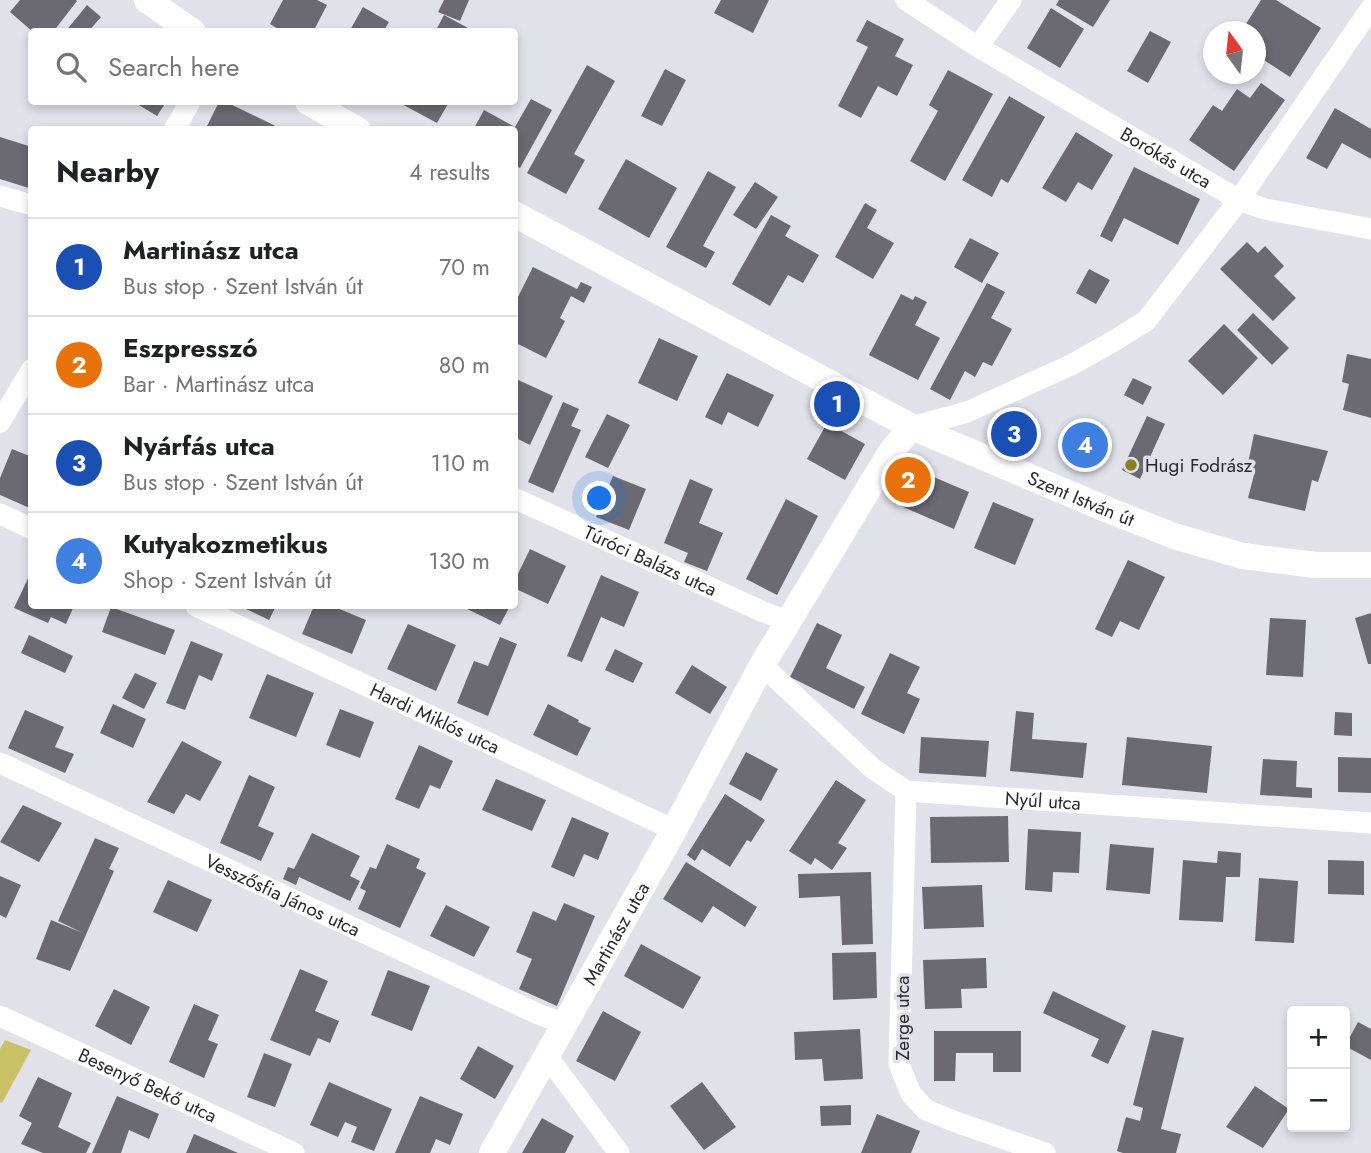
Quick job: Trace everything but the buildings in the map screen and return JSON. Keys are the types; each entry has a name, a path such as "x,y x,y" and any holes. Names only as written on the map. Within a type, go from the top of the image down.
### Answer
{"street":[{"path":"148,0 187,28"},
{"name":"Borókás utca","path":"906,0 978,47 1239,200 1265,209 1371,229"},
{"path":"978,47 1011,0"},
{"path":"912,427 967,412 1059,370 1112,342 1146,320 1239,200 1371,8"},
{"path":"176,126 188,105"},
{"path":"313,105 351,126"},
{"path":"0,196 28,204"},
{"name":"Szent István út","path":"518,216 912,427 1108,510 1174,536 1243,556 1316,565 1371,565"},
{"path":"0,422 28,376"},
{"name":"Martinász utca","path":"492,1153 674,830 762,665 892,450 912,427"},
{"name":"Túróci Balázs utca","path":"518,500 790,622"},
{"path":"0,514 28,527"},
{"name":"Hardi Miklós utca","path":"202,609 674,830"},
{"path":"762,665 872,768 906,791"},
{"name":"Vesszősfia János utca","path":"0,763 565,1024"},
{"name":"Nyúl utca","path":"906,791 1371,823"},
{"name":"Zerge utca","path":"906,791 899,1064 911,1094 926,1110 1045,1153"},
{"name":"Besenyő Bekő utca","path":"0,1016 294,1153"},
{"path":"547,1056 618,1153"}],"shaded area":[{"path":"5,1040 31,1050 2,1103 0,1049"}],"place":[{"name":"Martinász utca","path":"837,404"},
{"name":"Nyárfás utca","path":"1014,434"},
{"name":"Kutyakozmetikus","path":"1085,445"},
{"name":"Hugi Fodrász","path":"1131,465"},
{"name":"Eszpresszó","path":"908,480"}]}
